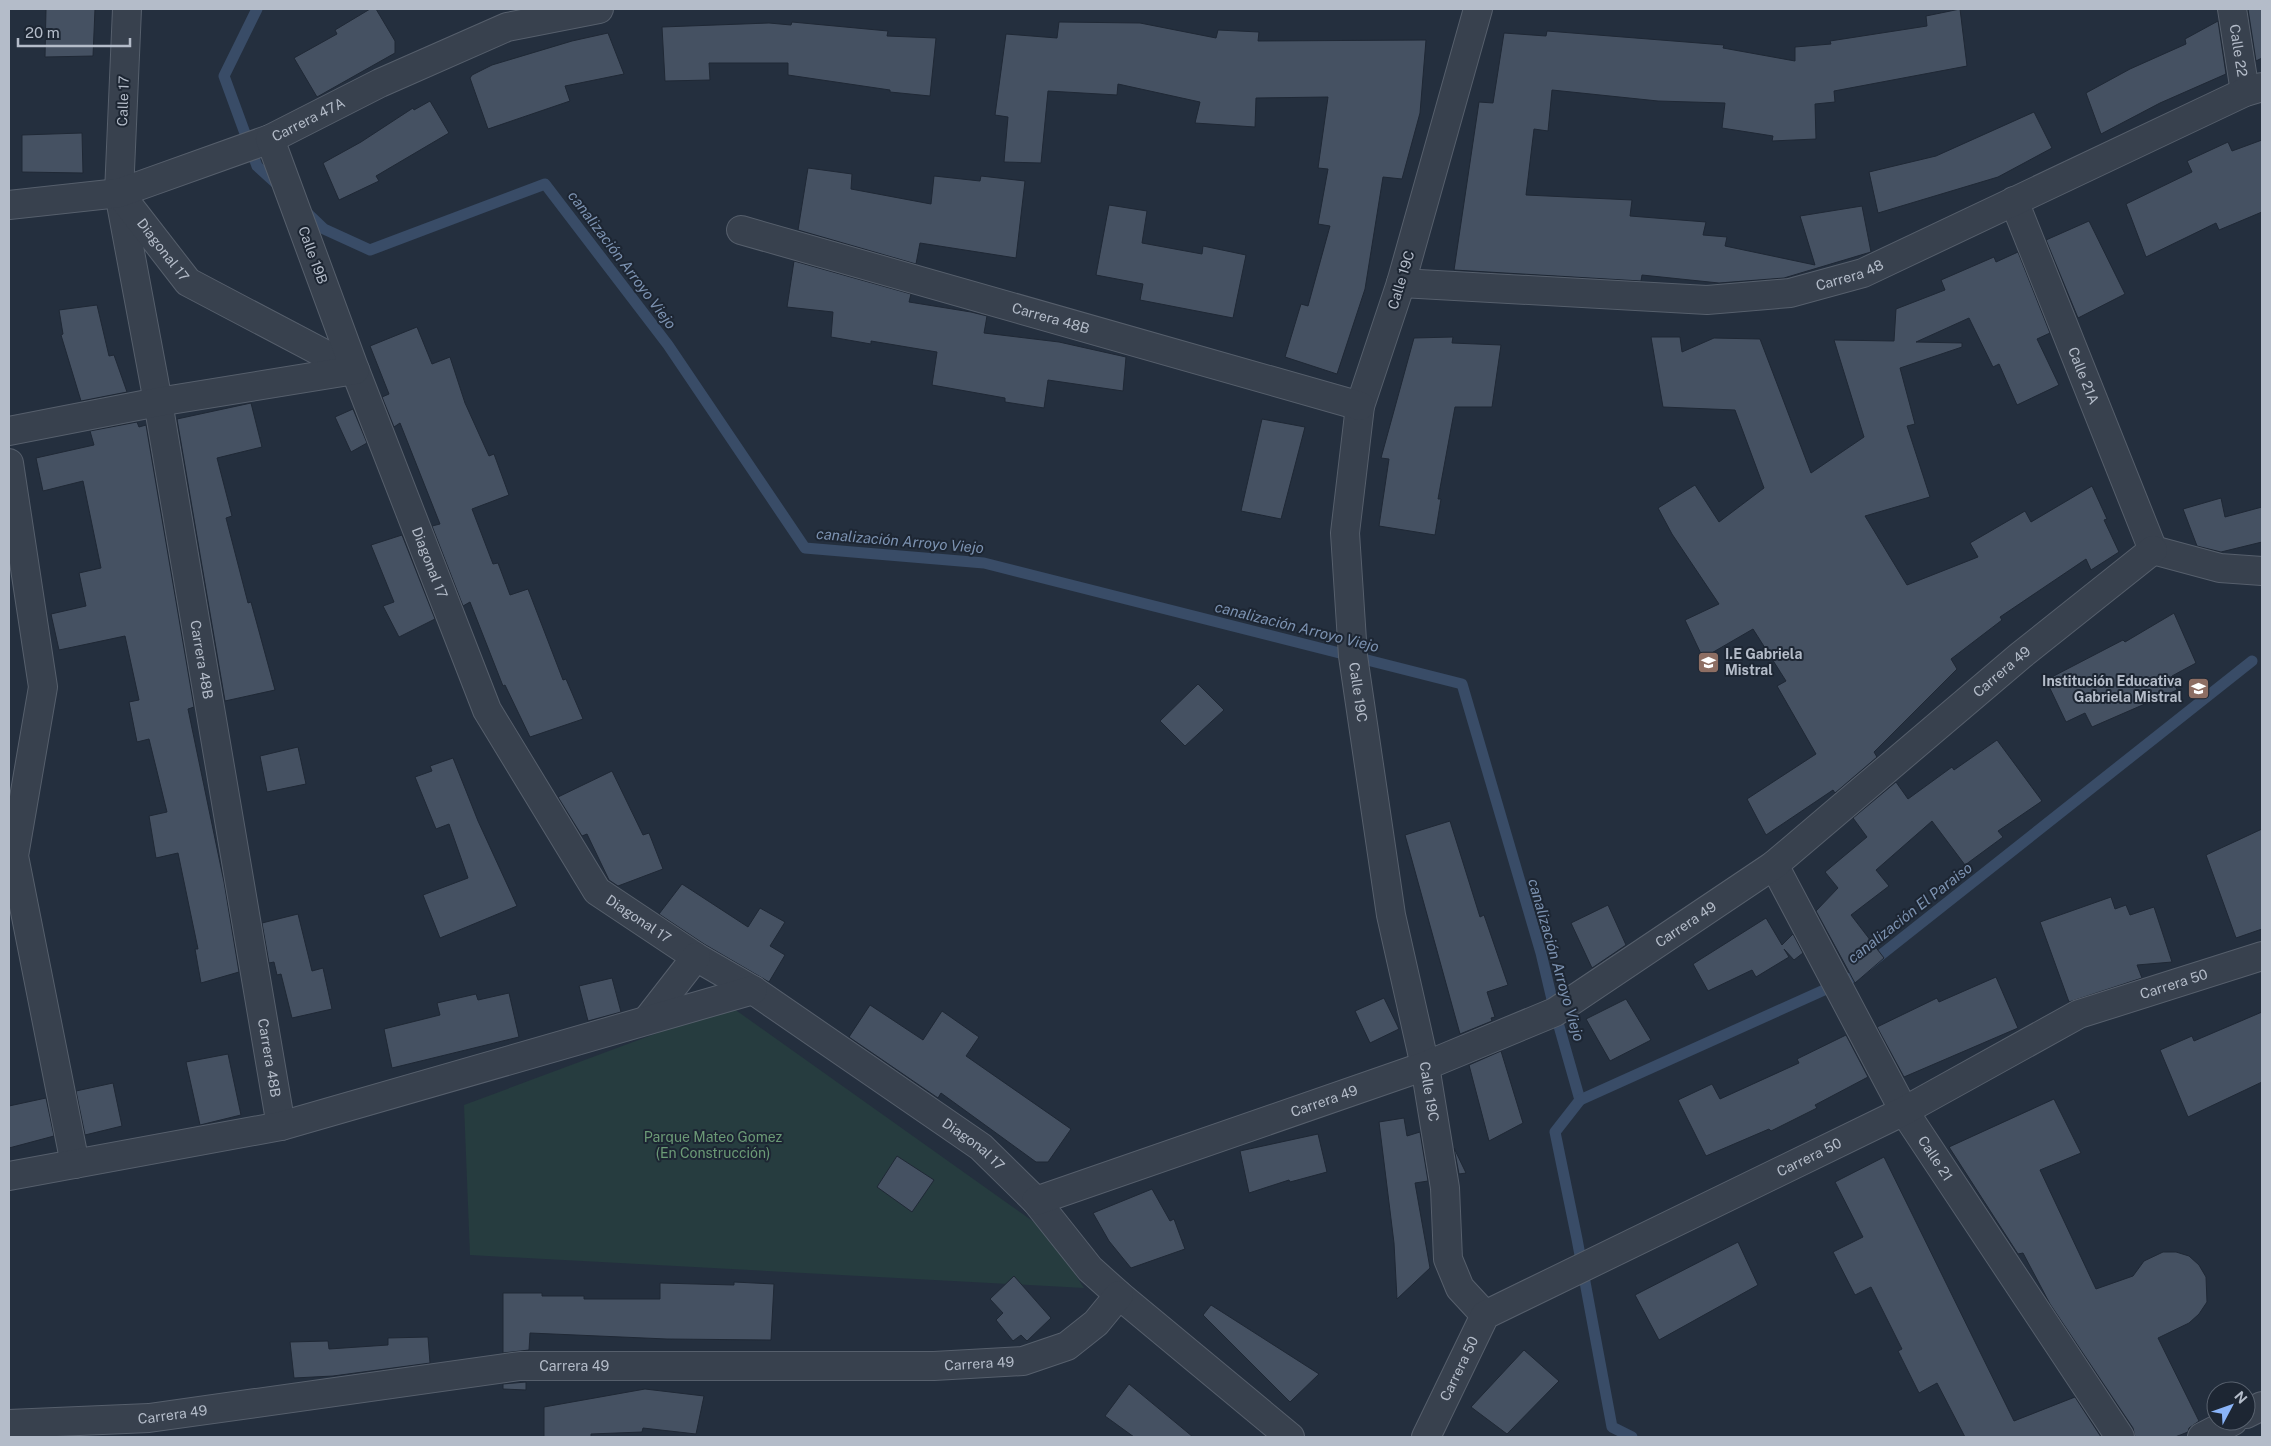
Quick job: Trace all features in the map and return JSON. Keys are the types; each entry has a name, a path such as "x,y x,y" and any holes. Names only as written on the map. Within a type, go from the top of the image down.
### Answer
{"street":[{"name":"Calle 17","path":"119,193 127,9"},
{"name":"Carrera 47A","path":"9,205 119,193 270,139 380,84 507,27 599,9"},
{"name":"Calle 19C","path":"1478,9 1401,283 1360,406 1345,534 1352,647 1391,915 1425,1066 1445,1188 1448,1259 1460,1288 1485,1315"},
{"name":"Calle 22","path":"2232,9 2254,90"},
{"name":"Carrera 48","path":"1401,283 1707,300 1790,293 1862,273 2254,90"},
{"name":"Calle 19B","path":"270,139 355,370"},
{"name":"Diagonal 17","path":"119,193 188,282 355,370 487,710 596,891 696,957 752,990 981,1147 1036,1201 1090,1269 1290,1437"},
{"name":"Carrera 48B","path":"119,193 158,402 281,1126"},
{"name":"Calle 21A","path":"2014,201 2153,550"},
{"name":"Carrera 48B","path":"741,230 1360,406"},
{"path":"9,431 158,402 355,370"},
{"path":"9,463 43,687 14,856 75,1164"},
{"path":"2153,550 2220,568 2262,572"},
{"name":"Carrera 49","path":"1036,1201 1425,1066 1555,1012 1774,865 2020,656 2153,550"},
{"name":"Calle 21","path":"1774,865 1904,1111 2120,1437"},
{"name":"Carrera 50","path":"1426,1437 1485,1315 1904,1111 2079,1014 2262,956"},
{"path":"647,1020 696,957"},
{"path":"9,1176 281,1126 752,990"},
{"name":"Carrera 49","path":"9,1424 155,1428 520,1366 934,1366 1023,1361 1067,1346 1096,1323 1119,1295"},
{"path":"2202,1437 2214,1431"}],"green space":[{"name":"Parque Mateo Gomez (En Construcción)","path":"730,1006 1048,1232 1084,1288 470,1255 464,1105"}],"building":[{"path":"46,9 95,9 93,56 45,57"},
{"path":"370,9 376,9 395,41 395,53 317,97 294,58 337,34 335,30"},
{"path":"1960,9 1967,66 1834,91 1835,102 1815,104 1816,139 1772,141 1773,136 1722,128 1725,103 1658,101 1552,90 1548,131 1534,129 1526,195 1632,200 1630,216 1706,222 1703,235 1727,237 1725,246 1815,265 1800,216 1862,206 1871,252 1784,278 1719,283 1642,275 1641,281 1454,270 1479,102 1493,103 1504,33 1546,36 1547,31 1724,45 1723,48 1795,61 1795,47 1831,44 1830,41 1927,26 1926,16"},
{"path":"2248,9 2262,9 2262,58 2256,61"},
{"path":"2218,21 2226,74 2160,103 2101,134 2086,93 2130,69 2186,44 2185,39"},
{"path":"792,22 888,31 887,36 936,38 930,96 890,92 890,90 788,75 788,63 709,63 710,80 665,81 662,27 769,23 791,25"},
{"path":"1059,22 1140,23 1216,38 1218,30 1259,32 1258,41 1426,40 1420,113 1402,179 1383,177 1365,289 1337,374 1285,357 1301,304 1308,306 1330,226 1318,224 1328,169 1318,168 1328,97 1256,98 1255,127 1195,123 1200,102 1118,84 1117,95 1048,91 1041,163 1004,162 1008,117 995,115 1006,34 1057,38"},
{"path":"608,33 624,74 565,86 570,101 488,129 470,78 472,75 492,65 572,41"},
{"path":"430,101 449,133 376,176 379,181 339,200 323,163 361,142 413,108 414,110"},
{"path":"2034,112 2052,148 1998,177 1878,213 1869,172 1936,156"},
{"path":"82,133 83,173 22,172 22,135"},
{"path":"2262,140 2262,212 2219,230 2216,223 2146,257 2126,204 2192,172 2187,161 2228,142 2232,151"},
{"path":"808,168 852,174 851,189 931,204 934,176 980,181 981,176 1025,181 1016,258 920,243 916,264 798,230"},
{"path":"1109,205 1147,211 1142,243 1202,254 1203,246 1246,255 1233,318 1140,300 1143,284 1096,275"},
{"path":"2089,221 2125,294 2078,318 2046,240"},
{"path":"2018,252 2050,333 2037,339 2059,385 2017,405 1999,364 1993,367 1969,318 1916,342 1962,343 1962,347 1900,368 1915,424 1907,426 1930,497 1865,516 1907,585 1978,557 1970,543 2025,511 2031,522 2092,486 2107,519 2104,520 2119,552 2091,570 2086,559 2000,617 2002,620 1951,659 1957,669 1874,752 1877,757 1835,793 1833,790 1766,835 1747,799 1816,754 1777,686 1786,681 1753,629 1703,658 1685,620 1719,604 1672,534 1658,508 1695,485 1719,522 1764,488 1735,410 1663,407 1651,337 1680,337 1682,352 1714,338 1760,339 1811,473 1864,437 1834,340 1894,341 1896,309 1945,290 1941,280 1994,257 1996,262"},
{"path":"794,261 911,294 909,302 987,316 984,333 1059,342 1126,357 1123,391 1048,380 1044,408 1005,402 1005,398 932,385 937,352 871,341 871,344 831,337 833,312 787,307"},
{"path":"97,305 109,356 114,355 127,392 81,401 61,335 63,334 59,310"},
{"path":"417,327 432,364 450,357 465,403 489,456 494,454 509,495 472,509 493,564 498,563 510,595 528,589 563,680 566,679 583,719 530,737 505,685 503,686 470,602 463,606 432,526 440,524 400,423 394,427 382,397 389,394 370,346"},
{"path":"1453,337 1452,343 1501,345 1492,407 1455,407 1438,499 1441,499 1435,535 1379,526 1389,459 1381,458 1414,338"},
{"path":"251,403 262,447 217,458 232,516 226,518 248,603 251,602 275,690 225,701 177,419"},
{"path":"353,409 367,443 351,452 335,417"},
{"path":"1262,419 1305,427 1281,519 1241,511"},
{"path":"137,422 139,427 146,425 194,707 188,709 224,882 239,972 201,983 195,949 198,949 178,853 156,858 149,816 167,812 149,739 137,742 129,702 139,700 125,636 59,650 51,614 86,606 79,573 101,568 83,481 43,491 36,458 94,445 90,431"},
{"path":"2221,498 2225,517 2262,507 2262,542 2221,552 2197,546 2183,509"},
{"path":"402,535 435,619 399,637 383,606 394,602 371,545"},
{"path":"2174,613 2196,663 2172,676 2177,690 2092,727 2085,713 2066,722 2046,680 2123,640 2125,642"},
{"path":"1198,684 1224,710 1185,746 1160,721"},
{"path":"1997,740 2042,801 1998,831 2003,837 1965,865 1932,821 1876,870 1889,886 1851,915 1884,958 1855,983 1816,911 1838,888 1825,872 1867,837 1853,818 1896,782 1908,799 1952,767 1954,770"},
{"path":"298,747 306,784 267,792 260,756"},
{"path":"453,758 478,821 517,906 440,938 423,895 468,878 449,824 436,829 415,777 432,771 430,766"},
{"path":"612,771 643,835 649,833 663,869 618,886 609,880 587,834 582,836 558,797"},
{"path":"1450,821 1480,917 1484,915 1508,985 1487,992 1495,1017 1491,1018 1492,1021 1460,1034 1405,835"},
{"path":"2262,829 2262,929 2236,938 2206,855"},
{"path":"682,884 748,927 760,908 785,922 770,946 785,955 769,982 704,944 659,914"},
{"path":"2111,897 2115,909 2126,905 2130,915 2154,907 2172,962 2137,965 2142,978 2069,1002 2040,922"},
{"path":"1608,905 1626,945 1592,968 1571,923"},
{"path":"298,914 312,971 323,968 332,1009 292,1018 281,974 277,975 274,962 269,963 262,923"},
{"path":"1766,918 1782,945 1793,934 1803,953 1794,960 1784,949 1789,957 1756,977 1752,970 1708,991 1693,964"},
{"path":"1996,977 2018,1028 1904,1077 1877,1027 1937,998 1939,1002"},
{"path":"612,978 621,1012 588,1021 579,986"},
{"path":"509,993 519,1037 392,1068 384,1029 440,1015 437,1003 476,994 478,1000"},
{"path":"1384,998 1399,1029 1370,1043 1355,1011"},
{"path":"1626,999 1651,1040 1610,1061 1586,1019"},
{"path":"870,1005 923,1040 942,1011 979,1037 966,1056 1071,1129 1048,1162 1036,1162 941,1093 938,1098 849,1037"},
{"path":"2262,1012 2262,1082 2188,1117 2160,1050 2192,1036 2194,1041"},
{"path":"1846,1035 1868,1077 1815,1105 1817,1108 1771,1131 1769,1129 1706,1156 1678,1100 1712,1084 1720,1099 1799,1063 1797,1059"},
{"path":"1501,1051 1523,1123 1489,1141 1469,1065"},
{"path":"228,1054 241,1115 200,1125 186,1062"},
{"path":"113,1083 122,1126 85,1135 76,1091"},
{"path":"46,1098 54,1136 9,1148 9,1106"},
{"path":"2054,1099 2081,1153 2040,1170 2096,1289 2133,1276 2144,1261 2163,1252 2176,1252 2189,1256 2199,1265 2206,1277 2207,1302 2199,1314 2189,1323 2158,1338 2199,1421 2189,1428 2188,1432 2175,1437 2135,1437 2133,1428 2050,1304 2023,1253 2018,1254 1949,1147"},
{"path":"1404,1118 1407,1136 1420,1132 1428,1181 1415,1183 1430,1268 1397,1299 1394,1243 1379,1122"},
{"path":"1318,1134 1327,1172 1290,1182 1289,1180 1249,1193 1240,1151"},
{"path":"1454,1148 1466,1173 1459,1174"},
{"path":"897,1156 934,1180 912,1212 877,1187"},
{"path":"1884,1157 2014,1421 2075,1397 2101,1437 1965,1437 1937,1383 1919,1393 1898,1351 1902,1349 1871,1287 1855,1295 1833,1252 1863,1237 1835,1182"},
{"path":"1152,1189 1170,1221 1174,1219 1185,1249 1131,1268 1109,1241 1093,1213"},
{"path":"1738,1242 1758,1285 1659,1340 1635,1295"},
{"path":"1014,1276 1051,1318 1027,1341 1021,1335 1013,1341 996,1320 1003,1313 990,1299"},
{"path":"734,1282 774,1284 771,1340 667,1339 530,1333 529,1350 503,1353 503,1293 542,1293 542,1296 584,1296 584,1299 660,1299 660,1283 734,1285"},
{"path":"1211,1305 1319,1374 1290,1402 1203,1315"},
{"path":"428,1337 430,1363 333,1376 294,1378 290,1342 328,1341 329,1349 388,1345 388,1338"},
{"path":"1524,1350 1559,1381 1507,1434 1471,1407"},
{"path":"526,1382 526,1390 503,1389 503,1384"},
{"path":"1129,1384 1193,1437 1134,1437 1105,1416"},
{"path":"645,1389 704,1396 696,1434 643,1428 642,1432 591,1434 591,1437 544,1437 544,1407"}],"waterway":[{"name":"canalización Arroyo Viejo","path":"257,9 224,76 257,166 280,187"},
{"name":"canalización Arroyo Viejo","path":"304,210 324,229 370,250 545,184 668,345 805,548 984,563 1462,684 1541,953 1555,1012 1580,1100"},
{"name":"canalización El Paraiso","path":"1632,1437 1612,1427 1555,1132 1580,1100 1853,977 2252,661"}],"place":[{"name":"I.E Gabriela Mistral","path":"1709,662"},
{"name":"Institución Educativa Gabriela Mistral","path":"2198,689"}]}
